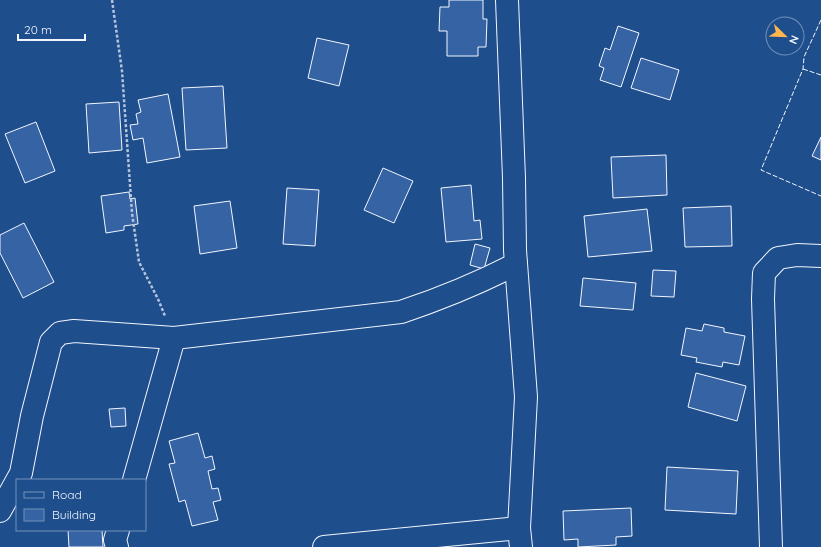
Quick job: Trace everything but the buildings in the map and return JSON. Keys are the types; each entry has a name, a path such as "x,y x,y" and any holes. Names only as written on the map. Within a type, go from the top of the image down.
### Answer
{"street":[{"path":"324,547 520,538 526,397 516,264 507,0"},
{"path":"771,547 763,300 764,273 778,258 797,255 821,256"},
{"path":"18,479 21,473 32,416 51,342 60,333 74,331 174,338 400,312 429,303 516,264"},
{"path":"134,479 174,338"},
{"path":"0,511 16,482"},
{"path":"117,547 115,540 118,531"}],"path":[{"path":"112,0 122,71 132,213 139,262 158,299 174,338"}],"fence":[{"path":"821,20 804,57 803,69 761,170 821,196"},
{"path":"803,69 821,75"}]}
